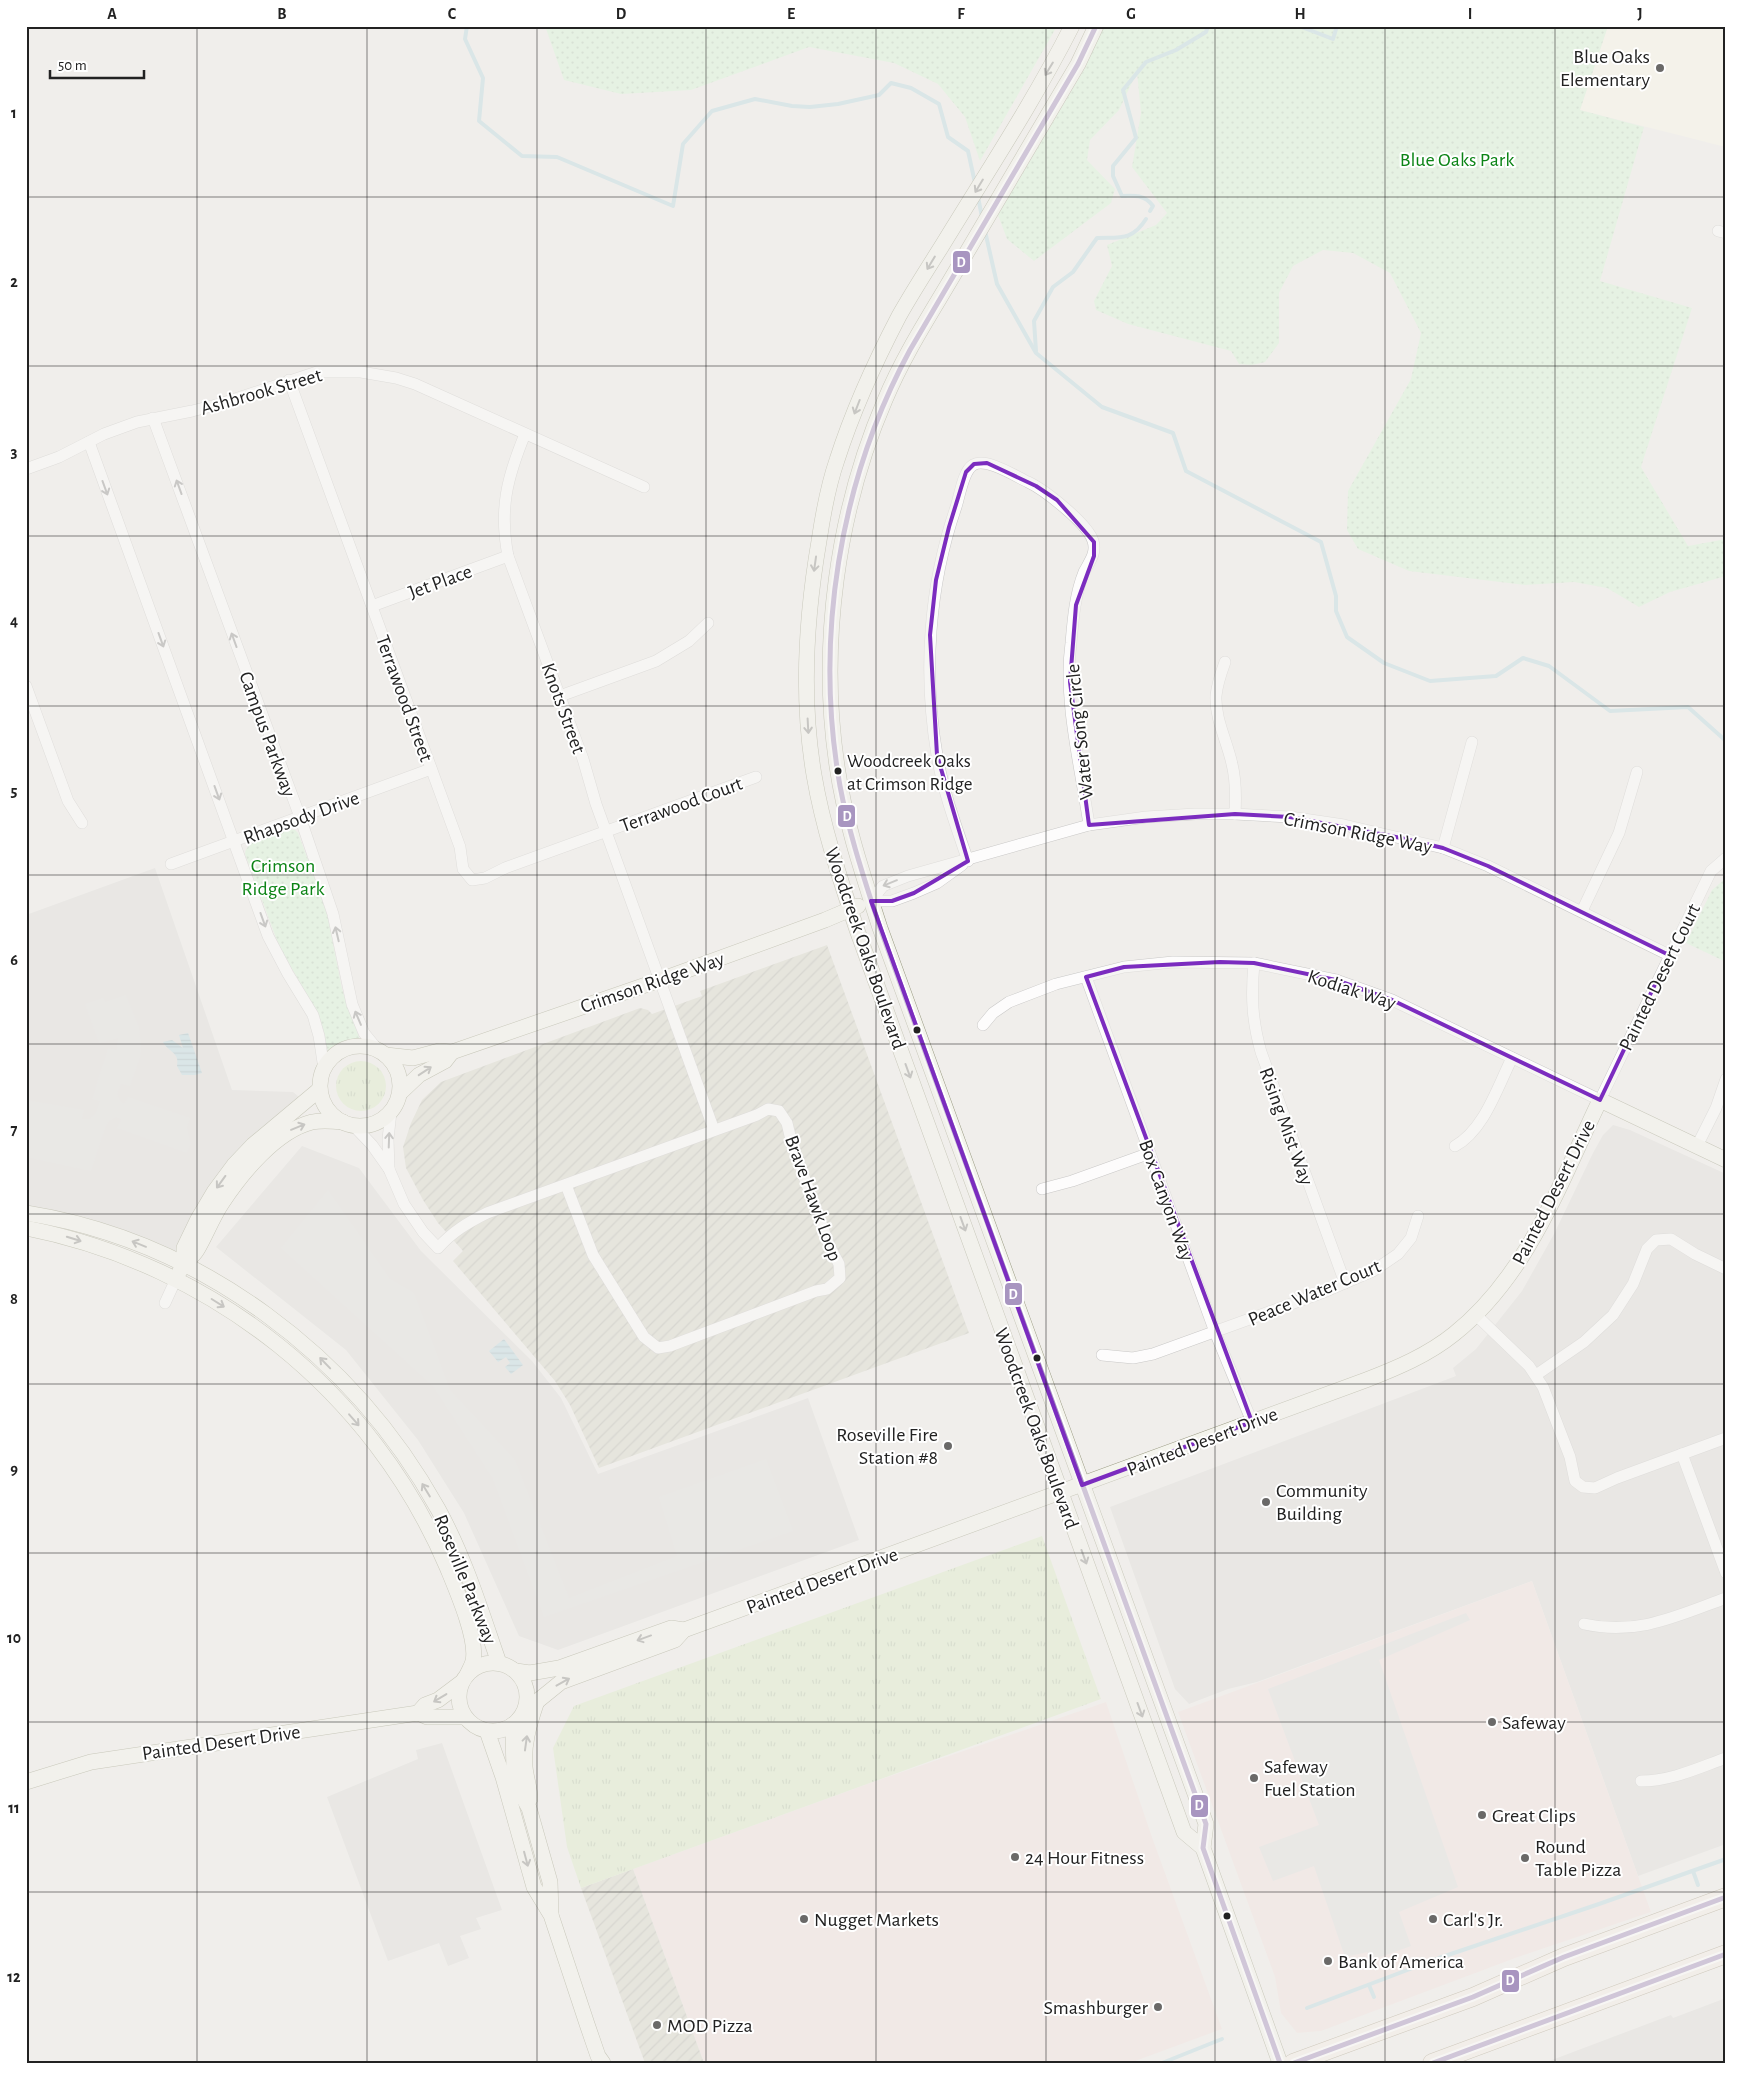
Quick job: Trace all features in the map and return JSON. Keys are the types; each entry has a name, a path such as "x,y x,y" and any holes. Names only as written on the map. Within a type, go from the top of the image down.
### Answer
{"main road":[{"path":"1293,2063 1472,1997 1564,1956 1726,1897"},
{"path":"1432,2063 1726,1954"}],"street":[{"name":"Woodcreek Oaks Boulevard","path":"1072,26 1001,150 900,316 865,387 836,462 824,512 816,558 806,678 809,734 823,823 850,909 1184,1832 1203,1848"},
{"name":"Woodcreek Oaks Boulevard","path":"1096,26 1078,64 922,328 886,397 859,470 840,559 834,602 832,654 836,766 847,821 871,900 1206,1824 1203,1848 1280,2063"},
{"name":"Ashbrook Street","path":"26,469 59,457 113,431 153,418 220,404 317,372 344,370 396,378 415,384 644,487"},
{"name":"Terrawood Street","path":"289,380 460,847 463,869 472,880 486,878 505,868 606,832"},
{"name":"Campus Parkway","path":"153,418 300,817 333,914 352,1004 364,1033 382,1052"},
{"name":"Knots Street","path":"525,434 508,478 503,506 504,534 508,556 583,759 606,832 714,1130"},
{"path":"89,442 268,936 283,966 313,1015 319,1036 324,1069"},
{"name":"Water Song Circle","path":"968,861 951,810 937,755 931,696 930,635 936,580 949,528 962,491 966,472 974,464 987,462 1036,486 1057,500 1089,532 1094,542 1094,556 1084,573 1076,605 1070,647 1073,720 1090,825"},
{"name":"Jet Place","path":"372,606 508,556"},
{"path":"560,696 656,661 689,641 708,623"},
{"path":"1225,662 1218,680 1216,698 1219,719 1232,765 1236,793 1235,814"},
{"path":"26,686 68,801 82,823"},
{"path":"1443,848 1472,742"},
{"name":"Rhapsody Drive","path":"171,864 431,769"},
{"path":"1582,911 1618,833 1637,772"},
{"name":"Terrawood Court","path":"606,832 756,777"},
{"name":"Crimson Ridge Way","path":"871,900 883,886 968,861 1020,843 1090,825 1146,818 1235,814 1290,817 1344,825 1443,848 1488,866 1669,955"},
{"name":"Painted Desert Court","path":"1600,1100 1711,871 1726,858"},
{"name":"Crimson Ridge Way","path":"382,1052 413,1058 439,1051 452,1052 660,980 825,920 871,900 892,901 936,883 968,861"},
{"path":"916,875 920,888"},
{"name":"Kodiak Way","path":"983,1025 993,1014 1009,1002 1056,984 1124,967 1173,962 1254,963 1336,980 1392,1000 1600,1100"},
{"name":"Rising Mist Way","path":"1254,963 1252,989 1253,1024 1261,1052 1345,1284"},
{"name":"Box Canyon Way","path":"1086,977 1215,1332 1252,1422"},
{"path":"368,1046 382,1052 398,1072 400,1093 391,1112 388,1139 389,1168 372,1145 327,1108 320,1089 320,1078 324,1069 333,1056 347,1048 368,1046"},
{"name":"Crimson Ridge Way","path":"400,1093 419,1075 444,1061 452,1052"},
{"path":"1455,1146 1466,1140 1479,1125 1512,1058"},
{"path":"1697,1146 1716,1108 1726,1079"},
{"path":"184,1264 184,1248 198,1219 214,1192 234,1165 253,1145 320,1089"},
{"path":"1600,1100 1726,1160"},
{"name":"Painted Desert Drive","path":"527,1711 549,1690 561,1682 675,1640 684,1630 1061,1493 1398,1367 1445,1340 1494,1296 1526,1253 1600,1100"},
{"name":"Brave Hawk Loop","path":"389,1168 404,1204 423,1232 438,1248 450,1235 465,1224 486,1213 714,1130 757,1115 768,1109 779,1111 787,1123 792,1144 827,1239 839,1264 840,1278 827,1289 670,1346 658,1348 644,1337 592,1255 566,1184"},
{"path":"165,1303 184,1264 196,1252 222,1202 244,1173 278,1139 293,1129 312,1122 322,1120 348,1124 374,1124 391,1112"},
{"path":"1042,1189 1072,1181 1150,1153"},
{"name":"Roseville Parkway","path":"26,1213 69,1222 124,1238 184,1264 240,1295 320,1357 379,1420 410,1462 438,1509 456,1544 471,1580 499,1663"},
{"name":"Peace Water Court","path":"1102,1355 1133,1358 1153,1354 1345,1284 1373,1271 1398,1254 1411,1238 1418,1216"},
{"name":"Roseville Parkway","path":"26,1228 66,1236 119,1253 176,1279 230,1310 288,1353 332,1394 366,1433 391,1467 422,1516 455,1586 474,1646 473,1661 464,1679"},
{"path":"1536,1375 1584,1342 1613,1315 1634,1284 1647,1249 1656,1240 1671,1239 1695,1254 1726,1269"},
{"path":"1476,1314 1536,1375 1551,1405 1570,1457 1575,1480 1583,1487 1595,1488 1726,1438"},
{"path":"1682,1454 1726,1573"},
{"path":"1584,1624 1614,1629 1639,1627 1663,1621 1726,1598"},
{"name":"Painted Desert Drive","path":"516,1671 530,1673 559,1668 671,1628 684,1630"},
{"path":"527,1711 505,1729 487,1731 471,1723 465,1717 459,1700 464,1679 482,1665 499,1663 516,1671 526,1685 527,1711 524,1746 525,1769 530,1789 529,1808"},
{"name":"Painted Desert Drive","path":"418,1713 424,1705 438,1700 464,1679"},
{"path":"527,1711 513,1735 514,1770 520,1792 529,1808 550,1882 551,1915"},
{"name":"Painted Desert Drive","path":"26,1782 91,1762 418,1713 427,1717 465,1717"},
{"path":"487,1731 503,1777 534,1887 551,1915 600,2061"},
{"path":"1641,1781 1652,1781 1676,1776 1726,1758"}],"highlighted area":[{"path":"987,463 1036,486 1057,500 1094,542 1094,556 1076,605 1070,682 1089,825 1235,814 1290,817 1401,838 1443,848 1488,866 1669,955 1600,1100 1392,1000 1336,980 1254,963 1220,962 1124,967 1086,977 1252,1422 1082,1485 871,901 892,901 914,893 968,861 937,755 930,635 936,580 949,527 966,472 974,464"}],"shaded area":[{"name":"Blue Oaks Elementary","path":"1608,26 1726,26 1726,147 1580,110"},
{"path":"155,868 232,1090 293,1092 304,1101 179,1258 26,1209 26,915"},
{"path":"827,945 969,1333 599,1468 570,1405 555,1381 453,1261 463,1251 438,1223 406,1168 403,1147 411,1123 422,1100 441,1082 640,1008 648,1010 652,1014 702,996 700,991"},
{"path":"126,995 139,1027 140,1058 130,1086 121,1084 117,1094 124,1104 128,1097 190,1118 187,1127 191,1144 187,1153 117,1128 121,1119 116,1117 109,1121 105,1128 91,1171 26,1157 26,1100 84,1110 82,1119 89,1119 96,1113 100,1101 92,1099 108,1048 117,1050 118,1038 99,1043 85,1004 103,998 105,1002"},
{"path":"1613,1125 1630,1130 1726,1174 1726,1844 1638,1876 1532,1581 1257,1682 1228,1689 1189,1704 1175,1689 1110,1507 1456,1376 1453,1368 1476,1349 1522,1291 1554,1234 1593,1153 1603,1135"},
{"path":"302,1146 359,1168 421,1251 532,1361 561,1398 598,1474 808,1398 859,1540 558,1650 519,1636 464,1513 418,1440 346,1350 216,1247"},
{"path":"328,1190 390,1279 414,1293 450,1390 515,1460 569,1598 677,1556 659,1497 766,1459 793,1531 544,1617 493,1479 433,1386 281,1248"},
{"path":"1532,1581 1651,1912 1518,1957 1321,2031 1297,2033 1281,2013 1275,1977 1178,1712"},
{"path":"1466,1613 1470,1620 1379,1660 1458,1887 1399,1912 1411,1946 1372,1960 1367,1952 1345,1957 1314,1866 1273,1881 1259,1847 1319,1825 1268,1689"},
{"path":"1106,1702 1153,1840 1222,2029 1130,2063 704,2063 633,1869 870,1783"},
{"path":"442,1743 502,1910 476,1918 481,1929 460,1936 469,1958 448,1966 439,1943 388,1961 327,1797 418,1759 416,1750"},
{"path":"633,1869 704,2063 645,2063 581,1888"},
{"path":"1726,1998 1726,2063 1544,2063 1671,2015 1673,2018"}],"green space":[{"path":"545,26 1057,26 980,161 965,117 938,84 894,63 809,47 691,90 621,94 564,80"},
{"name":"Blue Oaks Park","path":"1104,26 1608,26 1580,110 1644,127 1600,281 1692,308 1641,467 1688,546 1726,539 1726,576 1670,592 1639,607 1607,588 1574,582 1525,585 1409,571 1358,549 1347,530 1348,491 1411,379 1421,333 1390,273 1353,253 1323,250 1293,266 1279,293 1279,343 1265,362 1252,365 1239,364 1231,351 1128,324 1096,310 1094,301 1112,266 1107,245 1156,225 1167,213 1132,167 1141,113 1137,72 1119,110 1090,140 1087,160 1115,189 1111,203 1034,261 1007,239 998,215 1085,68"},
{"name":"Crimson Ridge Park","path":"289,829 295,830 298,833 326,908 342,989 359,1037 359,1039 341,1043 328,1052 319,1016 279,946 245,854 246,849 256,841"},
{"path":"1726,878 1726,962 1686,943 1712,890"},
{"path":"356,1061 366,1061 379,1068 386,1081 386,1091 379,1104 366,1111 356,1111 347,1107 340,1100 336,1091 336,1081 340,1072 347,1065"},
{"path":"1042,1536 1101,1699 581,1888 567,1847 553,1748 574,1706"}],"water":[{"path":"188,1033 202,1073 195,1075 182,1075 177,1066 177,1058 163,1042 172,1040 183,1048 179,1035"},
{"path":"504,1339 523,1365 511,1374 505,1367 510,1363 506,1357 498,1362 489,1351"}],"waterway":[{"path":"467,26 465,39 483,78 479,121 522,156 557,157 673,206 683,144 712,111 755,99 792,106 810,107 838,104 879,95 891,83 911,88 939,104 948,137 968,151 975,183"},
{"path":"1150,211 1153,206 1147,200 1135,196 1122,196 1113,176 1113,166 1136,138 1123,90 1146,62 1176,50 1206,32 1208,26"},
{"path":"1299,26 1333,39 1337,26"},
{"path":"978,197 982,217"},
{"path":"1036,351 1034,321 1053,287 1073,272 1097,238 1125,236 1136,231 1146,219"},
{"path":"985,231 997,284 1036,353 1102,407 1173,433 1186,471 1321,542 1336,596 1336,611 1347,637 1384,663 1430,681 1496,676 1523,658 1549,666 1610,711 1688,707 1726,741"},
{"path":"1307,2008 1439,1958 1726,1859"},
{"path":"1693,1871 1698,1885"},
{"path":"1369,1985 1374,1997"},
{"path":"1162,2063 1222,2039"}],"transit line":[{"name":"D","path":"1096,26 1078,64 910,350 886,400 865,453 850,507 839,562 832,618 830,674 833,730 840,786 848,822 880,928 1206,1824 1203,1848 1280,2063"},
{"name":"D","path":"1294,2063 1473,1997 1564,1957 1726,1897"},
{"name":"D","path":"1433,2063 1726,1954"}],"place":[{"name":"Blue Oaks Elementary","path":"1660,68"},
{"name":"Woodcreek Oaks at Crimson Ridge","path":"838,771"},
{"name":"Roseville Fire Station #8","path":"948,1446"},
{"name":"Community Building","path":"1266,1502"},
{"name":"Safeway","path":"1492,1722"},
{"name":"Safeway Fuel Station","path":"1254,1778"},
{"name":"Great Clips","path":"1482,1815"},
{"name":"24 Hour Fitness","path":"1015,1857"},
{"name":"Round Table Pizza","path":"1525,1858"},
{"name":"Nugget Markets","path":"804,1919"},
{"name":"Carl's Jr.","path":"1433,1919"},
{"name":"Bank of America","path":"1328,1961"},
{"name":"Smashburger","path":"1158,2007"},
{"name":"MOD Pizza","path":"657,2025"}]}
